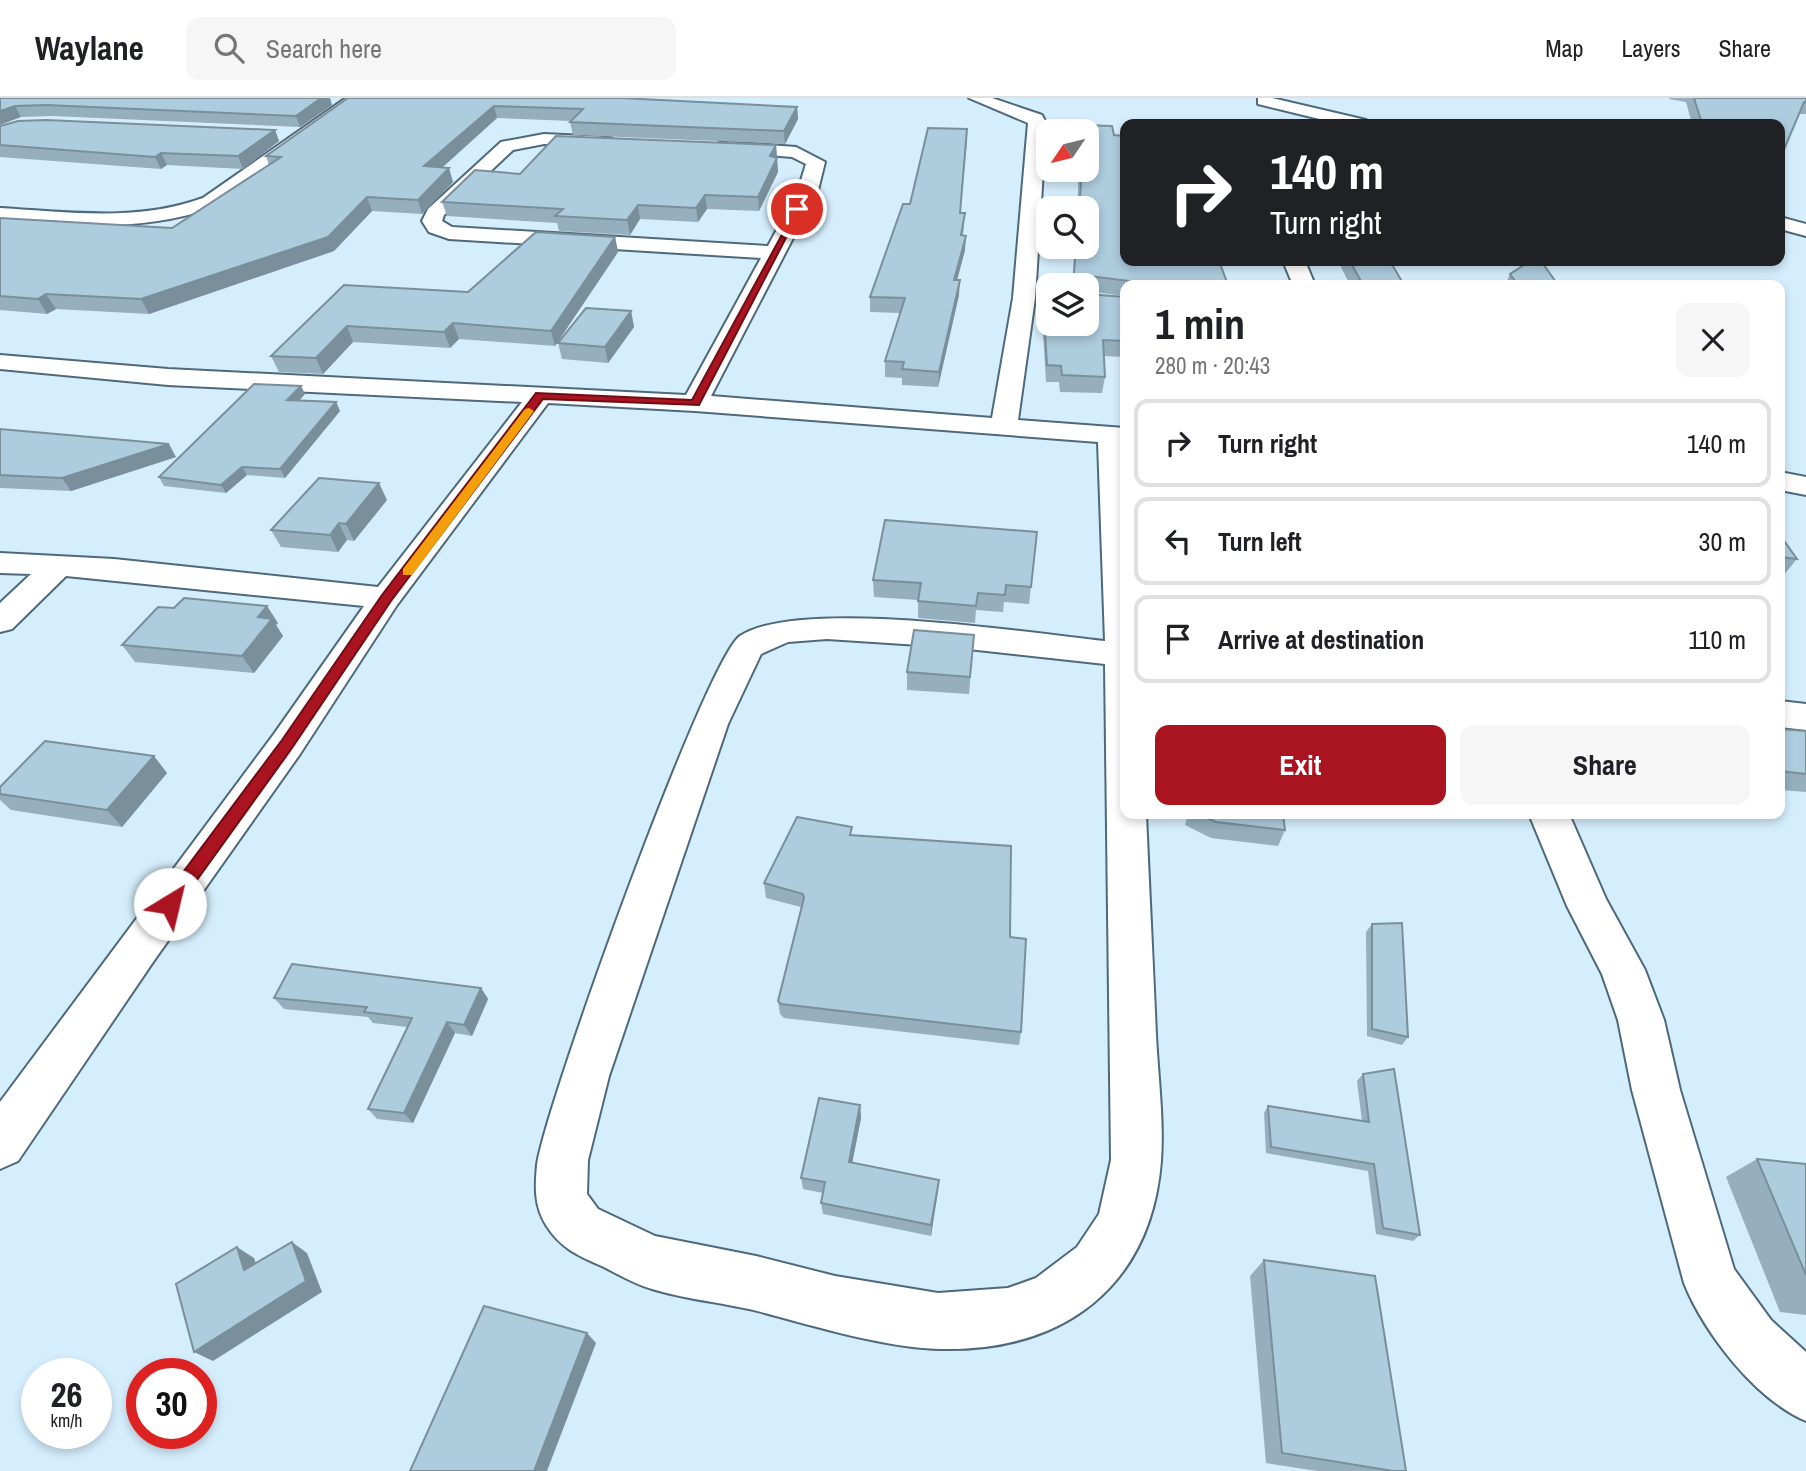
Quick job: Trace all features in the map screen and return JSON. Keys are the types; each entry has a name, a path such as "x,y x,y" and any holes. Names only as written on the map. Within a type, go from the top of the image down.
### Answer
{"street":[{"path":"0,214 138,220 171,217 210,202 357,98"},
{"path":"977,98 1023,112 1036,118 1037,123 1024,298 1004,424"},
{"path":"1264,101 1339,119"},
{"path":"279,133 307,135"},
{"path":"623,143 544,139 506,146 435,213 432,220 436,228 449,233 775,253"},
{"path":"695,403 808,190 817,162 796,152 706,147"},
{"path":"1785,224 1806,230"},
{"path":"1024,298 1036,298"},
{"path":"0,362 168,377 695,403 1004,424 1118,435 1120,599"},
{"path":"0,1144 137,949 287,744 386,598 540,396"},
{"path":"1785,482 1806,486"},
{"path":"0,563 59,565 386,598"},
{"path":"0,621 59,565"},
{"path":"1120,654 950,636 827,628 787,631 765,637 747,647 710,724 585,1076 563,1160 561,1201 579,1228 652,1262 756,1283 835,1304 938,1321 1008,1316 1053,1300 1096,1266 1123,1225 1136,1160 1126,819"},
{"path":"1785,715 1806,717"},
{"path":"1551,819 1588,906 1623,970 1641,1020 1656,1090 1711,1283 1751,1340 1806,1392"}],"building":[{"path":"0,98 321,98 296,116 46,105 15,106 0,111"},
{"path":"348,98 621,98 797,107 784,131 570,122 583,109 494,106 424,166 449,168 418,200 367,197 328,237 141,299 46,294 38,299 0,296 0,218 172,228 281,157 266,156"},
{"path":"1694,98 1806,98 1785,147 1785,119 1700,119"},
{"path":"18,121 275,130 238,156 161,153 155,157 0,145 0,126"},
{"path":"1099,126 1112,126 1114,135 1120,136 1120,266 1221,266 1226,280 1122,280 1099,277 1099,273 1074,273 1075,259 1099,259 1099,196 1080,196 1081,182 1099,182"},
{"path":"928,128 967,129 960,213 965,213 961,235 966,236 954,280 960,280 939,372 902,369 904,362 885,361 905,298 870,297 903,204 910,204"},
{"path":"556,136 776,145 770,156 777,158 758,197 705,195 696,208 638,205 627,220 555,216 563,209 442,202 475,170 520,174"},
{"path":"536,232 615,237 551,331 453,323 444,332 347,326 316,358 271,356 344,285 468,292"},
{"path":"1353,266 1393,266 1401,280 1360,280"},
{"path":"1522,266 1545,266 1554,280 1514,280 1510,274"},
{"path":"1099,295 1120,297 1120,341 1103,340 1105,377 1062,375 1061,366 1047,365 1045,336 1099,336"},
{"path":"586,308 631,311 605,347 558,343"},
{"path":"254,384 301,386 287,400 336,402 280,469 242,467 221,485 159,477"},
{"path":"0,429 169,444 62,478 0,475"},
{"path":"319,478 379,483 346,524 339,523 330,535 271,530"},
{"path":"885,520 1037,532 1031,587 1006,585 1005,595 978,593 976,606 918,601 921,583 873,580"},
{"path":"1785,542 1797,559 1785,558"},
{"path":"184,598 267,606 258,617 272,619 242,656 122,645 158,607 174,608"},
{"path":"914,630 974,635 970,677 907,672"},
{"path":"1785,729 1806,731 1806,774 1785,772"},
{"path":"45,741 154,756 107,810 0,794 0,787"},
{"path":"797,817 852,827 850,835 1011,846 1010,937 1026,939 1021,1032 781,1004 778,1001 804,898 803,894 764,883"},
{"path":"1210,819 1284,819 1285,830"},
{"path":"1402,923 1408,1037 1372,1029 1372,924"},
{"path":"292,964 481,988 464,1025 447,1022 404,1113 368,1109 412,1018 364,1012 367,1007 274,998"},
{"path":"1394,1069 1420,1235 1383,1228 1374,1164 1271,1147 1268,1106 1369,1122 1363,1074"},
{"path":"819,1098 860,1105 849,1162 939,1180 931,1225 821,1203 825,1182 801,1178"},
{"path":"1757,1159 1806,1164 1806,1275"},
{"path":"292,1242 306,1281 194,1352 176,1284 237,1247 244,1270"},
{"path":"1264,1260 1375,1276 1406,1471 1282,1453"},
{"path":"484,1306 587,1333 534,1471 410,1471"}],"slow traffic":[{"path":"408,572 529,411"}],"route":[{"path":"170,904 287,744 386,598 540,396 695,403 797,209"}]}
